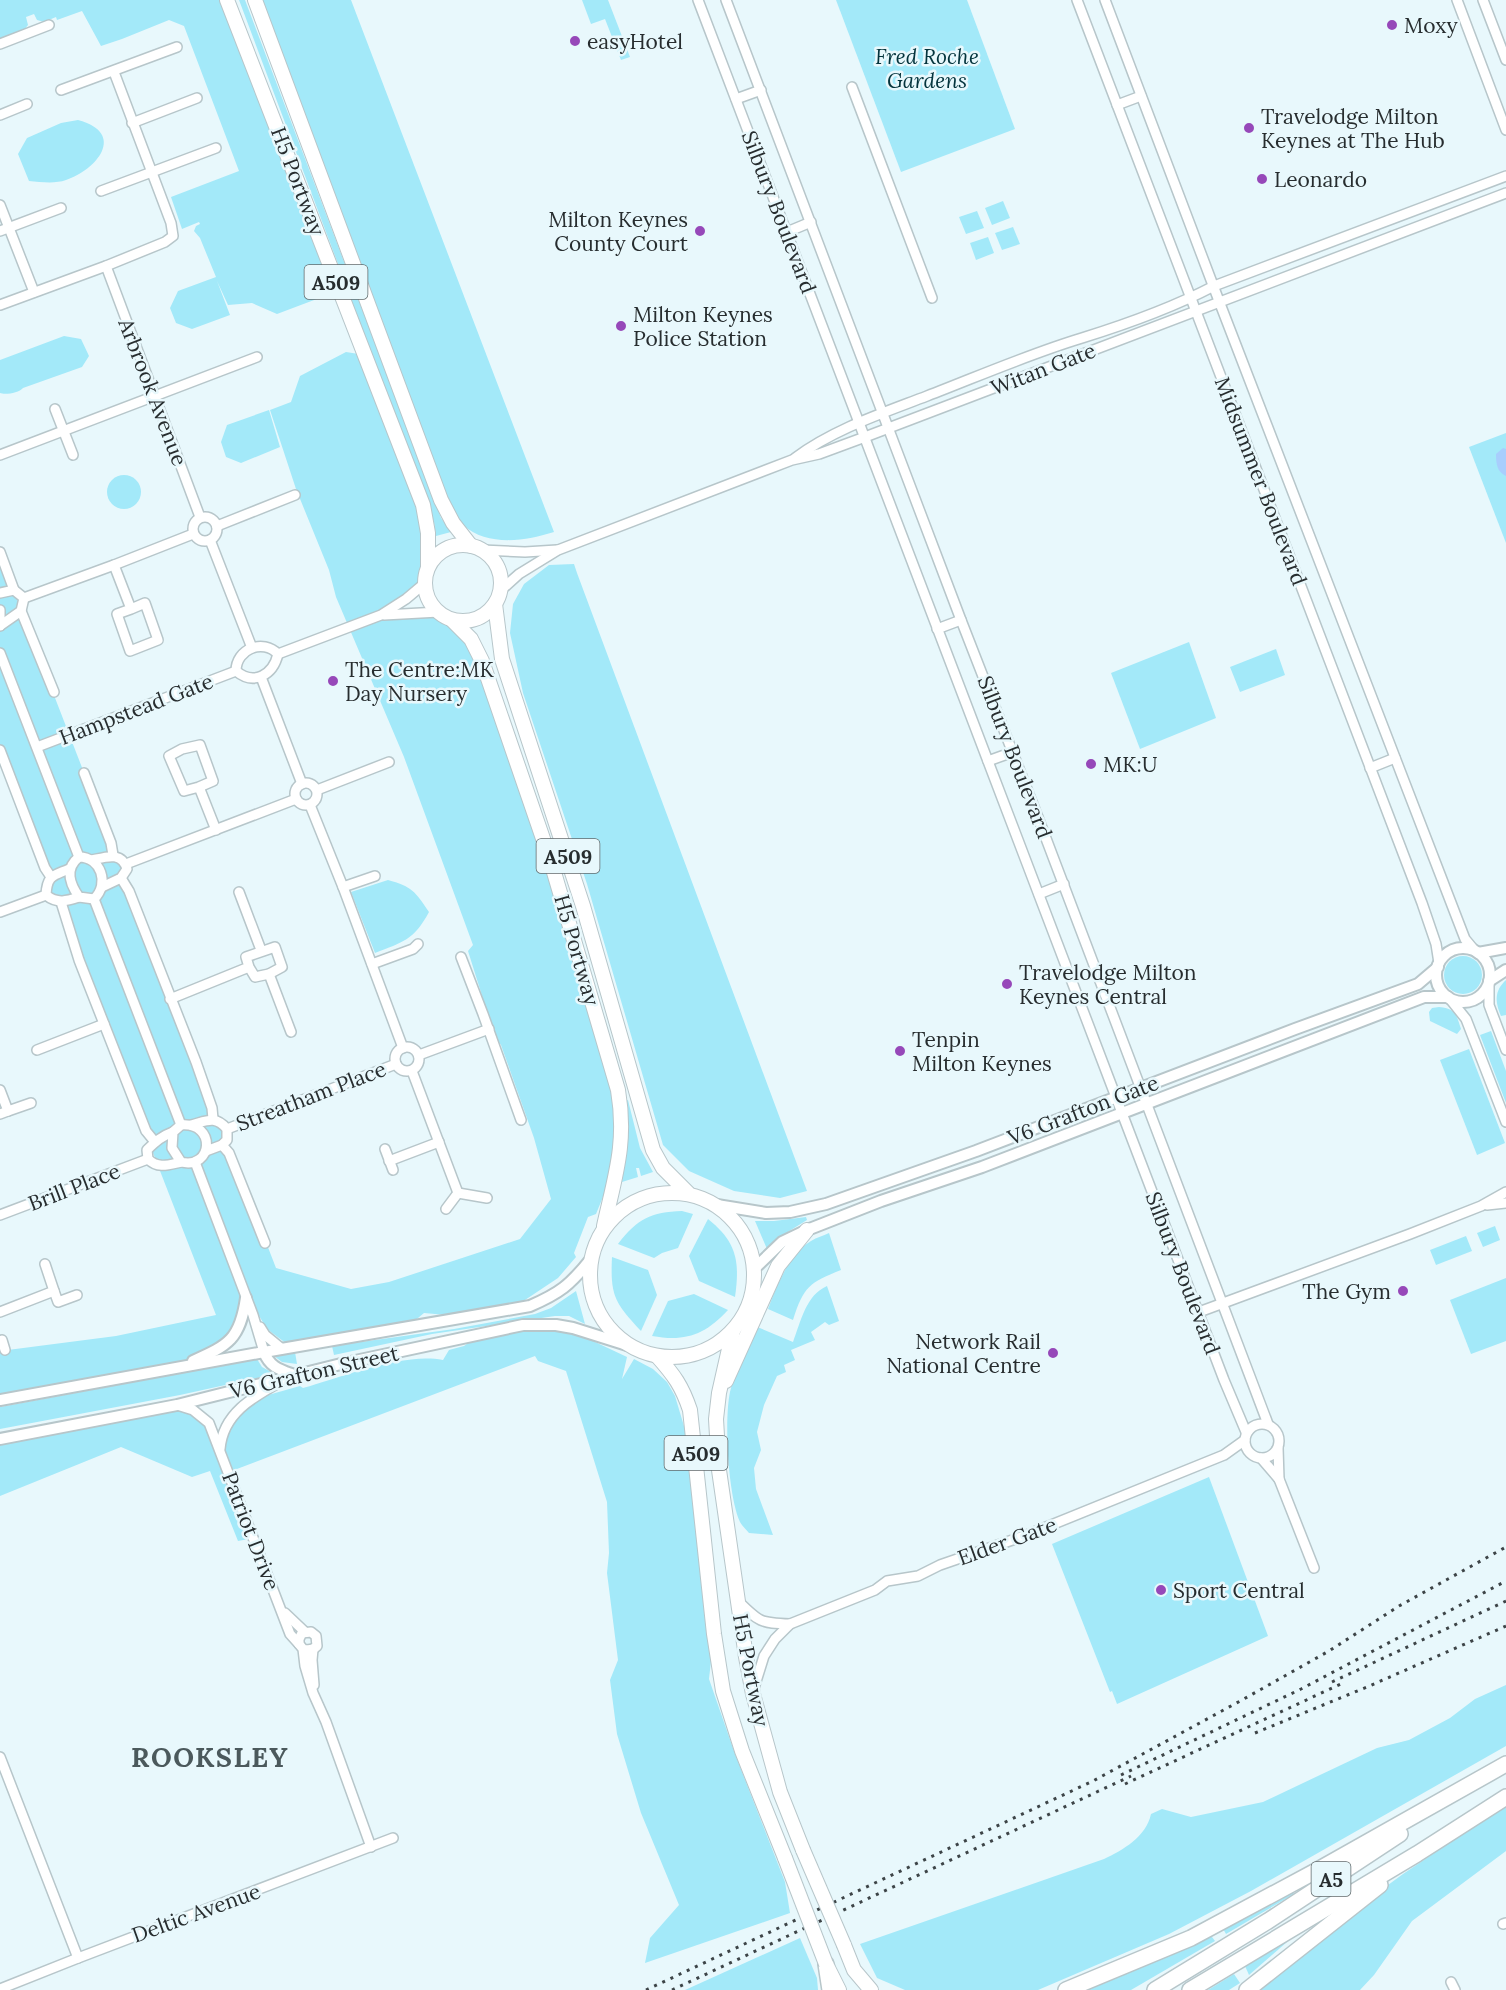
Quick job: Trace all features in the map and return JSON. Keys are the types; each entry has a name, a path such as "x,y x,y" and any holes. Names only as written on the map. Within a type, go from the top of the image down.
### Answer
{"highway":[{"path":"1066,1990 1191,1938 1506,1765"},
{"name":"A5","path":"1155,1990 1268,1921 1506,1765"},
{"name":"A5","path":"1190,1990 1418,1854 1506,1797"},
{"path":"1247,1990 1418,1854"},
{"path":"826,1964 830,1990"}],"main road":[{"name":"H5 Portway","path":"227,0 423,505 428,533 429,567"},
{"name":"H5 Portway","path":"255,0 441,500 453,523 476,548"},
{"path":"458,546 476,548 491,558 497,568 500,579 498,597 487,613 476,619 452,620 439,612 431,604 426,594 425,583 429,567 446,549 458,546"},
{"name":"H5 Portway","path":"498,597 502,659 583,906 653,1150 663,1168 688,1193"},
{"name":"H5 Portway","path":"452,620 471,639 482,661 551,861 618,1090 622,1114 622,1135 614,1189 604,1226"},
{"name":"A509","path":"747,1322 706,1350 673,1358 657,1356 634,1348 611,1332 598,1312 590,1290 590,1260 604,1226 629,1203 655,1194 688,1193 712,1203 731,1216 744,1234 751,1250 758,1296"},
{"path":"719,1393 732,1371 747,1322 758,1296 778,1266 807,1230"},
{"name":"H5 Portway","path":"733,1330 719,1393 716,1419 719,1470 753,1694 780,1792 803,1850 854,1970 871,1990"},
{"name":"H5 Portway","path":"657,1356 676,1377 684,1390 690,1410 714,1634 723,1691 742,1751 826,1964 839,1990"}],"street":[{"name":"Silbury Boulevard","path":"698,0 1245,1436"},
{"name":"Silbury Boulevard","path":"726,0 1268,1424"},
{"name":"Midsummer Boulevard","path":"1077,0 1433,932 1438,965"},
{"path":"1105,0 1214,286 1506,176"},
{"path":"1456,0 1506,130"},
{"path":"1483,0 1506,60"},
{"path":"31,19 35,30"},
{"path":"0,44 49,25"},
{"path":"61,90 177,47"},
{"path":"0,305 106,266 162,243 173,236 171,223 114,72"},
{"path":"852,87 932,298"},
{"path":"736,99 760,90"},
{"path":"1117,105 1141,96"},
{"path":"132,123 197,98"},
{"path":"0,115 27,104"},
{"path":"101,192 216,148"},
{"path":"1219,301 1506,193"},
{"path":"0,205 4,229 34,292"},
{"path":"4,229 61,208"},
{"path":"787,232 811,222"},
{"name":"Arbrook Avenue","path":"106,266 200,518"},
{"name":"Midsummer Boulevard","path":"1214,286 1465,939 1477,952"},
{"name":"Witan Gate","path":"860,423 884,412 1191,298 1214,286"},
{"name":"Witan Gate","path":"865,437 1219,301"},
{"path":"0,455 256,357"},
{"path":"55,409 73,455"},
{"path":"792,460 816,442 860,423"},
{"path":"498,597 519,574 558,550 792,460 819,454 865,437"},
{"path":"217,526 295,495"},
{"path":"200,518 210,518 217,526 216,534 210,540 201,541 193,534 194,523 200,518"},
{"path":"24,598 114,566 193,534"},
{"path":"210,540 252,648"},
{"path":"476,548 525,552 558,550"},
{"path":"0,552 14,590 24,598"},
{"path":"114,566 130,609"},
{"path":"278,654 381,615 425,583"},
{"path":"0,594 14,590"},
{"path":"24,598 21,611 54,692"},
{"path":"145,603 158,640 130,651 117,615 130,609 145,603"},
{"path":"0,610 1,626"},
{"path":"1,626 21,611"},
{"path":"381,615 439,612"},
{"path":"938,628 961,620"},
{"path":"262,646 272,648 278,654 275,664 261,677 242,676 236,671 236,662 243,653 252,648 262,646"},
{"path":"0,653 79,857"},
{"name":"Hampstead Gate","path":"37,747 236,671"},
{"path":"261,677 302,784"},
{"path":"200,745 213,781 199,787 184,791 170,756 200,745"},
{"path":"0,750 45,868 51,876"},
{"path":"988,761 1013,752"},
{"path":"1370,768 1395,758"},
{"path":"317,790 389,762"},
{"path":"84,773 111,843 113,855"},
{"path":"309,783 317,790 316,801 310,805 300,804 296,799 296,789 302,784 309,783"},
{"path":"199,787 216,831"},
{"path":"126,864 296,799"},
{"path":"310,805 403,1048"},
{"path":"92,860 113,855 122,858 126,864 127,869 121,878 102,887"},
{"path":"46,895 61,902 79,897 94,899 100,894 101,873 87,857 79,857 73,861 69,869 70,879 79,897"},
{"path":"46,895 47,883 51,876 69,869"},
{"path":"343,887 375,876"},
{"path":"121,878 129,891 196,1062 212,1108 213,1119"},
{"path":"1039,894 1064,884"},
{"path":"239,892 261,950"},
{"path":"0,912 46,895"},
{"path":"94,899 186,1125 202,1131 207,1144 202,1156 188,1164 181,1162 159,1166 154,1165 148,1159 147,1150 160,1137 186,1125 213,1119 221,1122 227,1128 227,1140 222,1145 206,1151"},
{"path":"61,902 79,960 104,1024 146,1131 155,1142"},
{"path":"372,964 413,949 418,944"},
{"path":"275,947 282,967 269,974 255,977 249,967 246,957 275,947"},
{"path":"1506,948 1477,952 1468,949 1455,950 1443,957 1438,965 1438,984 1466,1019 1506,1122"},
{"path":"1477,952 1488,965 1488,999 1506,1050"},
{"path":"461,957 489,1029 520,1120"},
{"name":"V6 Grafton Gate","path":"712,1203 766,1213 826,1204 976,1152 1418,984 1438,965"},
{"path":"170,999 249,967"},
{"path":"1449,998 1459,1002 1468,1002 1477,998 1484,992 1489,982 1506,970"},
{"path":"269,974 291,1032"},
{"name":"V6 Grafton Gate","path":"754,1269 782,1242 881,1201 982,1167 1424,998 1449,998"},
{"path":"37,1050 104,1024"},
{"path":"419,1055 489,1029"},
{"path":"410,1047 419,1055 418,1066 412,1071 404,1071 396,1064 395,1056 403,1048 410,1047"},
{"name":"Streatham Place","path":"227,1128 396,1064"},
{"path":"412,1071 458,1193"},
{"path":"0,1090 4,1112 31,1103"},
{"path":"173,1132 172,1148 181,1162"},
{"path":"385,1149 391,1165 439,1142"},
{"path":"222,1145 229,1153 265,1243"},
{"name":"Brill Place","path":"0,1215 148,1159"},
{"path":"195,1162 253,1315 264,1352 271,1365 298,1375"},
{"path":"1199,1312 1410,1234 1481,1206 1506,1192"},
{"path":"458,1193 488,1198"},
{"path":"446,1209 458,1193"},
{"path":"1481,1206 1506,1203"},
{"name":"V6 Grafton Street","path":"0,1400 530,1306 549,1298 572,1283 590,1260"},
{"path":"45,1264 58,1302 77,1295"},
{"path":"0,1311 54,1291"},
{"path":"176,1368 211,1353 229,1342 243,1318 246,1298"},
{"path":"253,1315 265,1335 286,1348"},
{"name":"V6 Grafton Street","path":"0,1438 177,1405 341,1364 523,1325 556,1325 573,1328 634,1348"},
{"name":"Patriot Drive","path":"220,1452 225,1429 238,1408 283,1380"},
{"name":"Patriot Drive","path":"177,1405 193,1410 209,1423 290,1634 301,1647 304,1666 371,1847"},
{"path":"1279,1479 1246,1446 1245,1436 1252,1426 1268,1424 1277,1432 1280,1439 1279,1479 1314,1569"},
{"name":"Elder Gate","path":"738,1601 758,1620 766,1623 790,1624 875,1590 887,1581 918,1576 940,1565 1024,1536 1224,1455 1245,1436"},
{"path":"1257,1457 1268,1457 1278,1448"},
{"name":"Elder Gate","path":"1224,1455 1257,1457"},
{"name":"Patriot Drive","path":"282,1610 305,1632"},
{"name":"Elder Gate","path":"753,1694 764,1656 790,1624"},
{"path":"305,1632 311,1632 316,1636 318,1643 313,1649 307,1651 301,1647 298,1639 305,1632"},
{"name":"Patriot Drive","path":"313,1649 312,1662 318,1705"},
{"path":"0,1757 78,1958"},
{"name":"Deltic Avenue","path":"0,1989 393,1838"}],"green space":[{"path":"0,0 227,0 336,280 330,294 277,314 252,303 228,305 217,281 230,315 192,329 176,323 170,308 178,291 216,277 200,238 194,231 200,224 199,222 182,229 171,197 239,171 184,26 169,20 101,46 82,11 44,22 37,20 34,14 26,17 28,25 24,30 0,40"},
{"path":"239,0 245,0 441,518 451,532 436,536 434,522 416,472"},
{"path":"261,0 351,0 554,532 519,540 483,537 463,525 447,501"},
{"path":"582,0 608,0 630,57 621,60 605,19 591,24"},
{"name":"Fred Roche Gardens","path":"836,0 967,0 1015,129 901,172"},
{"path":"78,120 93,126 101,133 104,142 102,151 96,160 88,168 66,180 29,181 18,154 27,138 61,123"},
{"path":"1003,201 1010,218 992,225 985,208"},
{"path":"977,211 984,228 966,234 959,217"},
{"path":"1013,227 1020,244 1002,250 995,233"},
{"path":"988,237 994,253 976,260 970,243"},
{"path":"64,336 81,339 89,356 82,367 15,392 0,393 0,360"},
{"path":"346,352 365,355 423,505 428,567 425,583 383,614 439,612 452,620 471,639 547,852 612,1094 615,1136 607,1187 596,1214 588,1217 574,1253 576,1257 558,1278 510,1310 468,1317 424,1313 406,1328 291,1347 267,1329 258,1314 240,1315 236,1332 176,1368 0,1400 0,1351 116,1336 216,1315 0,759 0,556 276,1268 351,1289 389,1282 520,1239 551,1199 534,1138 501,1045 495,1037 468,951 473,945 404,757 336,597 329,570 296,489 270,410 291,402 300,376"},
{"path":"269,410 280,447 241,463 226,457 221,442 227,425"},
{"path":"1506,433 1506,543 1469,447"},
{"path":"124,475 136,480 141,492 136,504 124,509 112,504 107,492 112,480"},
{"path":"574,564 807,1191 780,1198 734,1191 689,1171 663,1145 587,884 523,693 510,633 513,604 524,584 549,565"},
{"path":"1189,642 1216,718 1140,749 1111,673"},
{"path":"1276,649 1285,675 1240,692 1230,667"},
{"path":"388,880 412,891 429,912 418,929 407,939 375,953 351,892"},
{"path":"1463,956 1477,961 1482,975 1477,989 1463,994 1449,989 1444,975 1449,961"},
{"path":"1506,980 1506,1015 1501,1016 1497,997 1499,988"},
{"path":"1432,1008 1449,1009 1454,1013 1461,1029 1457,1034 1430,1021 1429,1012"},
{"path":"1491,1031 1506,1071 1506,1103 1480,1035"},
{"path":"1469,1049 1505,1143 1477,1155 1440,1060"},
{"path":"628,1100 640,1148 653,1172 641,1176 639,1168 636,1168 638,1177 622,1182 627,1145 625,1101"},
{"path":"682,1211 693,1214 678,1248 654,1258 618,1244 632,1228 646,1218 662,1213"},
{"path":"806,1217 807,1220 778,1238 767,1249 755,1221 774,1221"},
{"path":"708,1219 731,1245 737,1273 735,1297 699,1281 689,1256"},
{"path":"1495,1226 1500,1240 1483,1247 1477,1233"},
{"path":"829,1233 841,1270 809,1287 793,1320 768,1309 780,1280 796,1254 811,1241"},
{"path":"1466,1236 1472,1251 1436,1265 1430,1250"},
{"path":"612,1257 648,1270 657,1295 641,1331 625,1313 616,1298 612,1281"},
{"path":"1506,1278 1506,1341 1471,1354 1450,1300"},
{"path":"827,1286 839,1321 829,1325 825,1322 811,1332 815,1340 791,1350 795,1360 784,1365 786,1372 777,1376 764,1405 757,1432 761,1450 754,1468 756,1489 773,1535 749,1533 740,1522 730,1477 727,1421 732,1384 755,1326 793,1342 809,1302"},
{"path":"576,1291 585,1324 569,1316 555,1316 432,1334 334,1355 332,1346 454,1329 535,1314 551,1308"},
{"path":"694,1294 728,1310 703,1331 694,1335 675,1338 652,1336 668,1301"},
{"path":"523,1325 586,1332 593,1341 627,1357 622,1379 634,1359 653,1369 667,1382 675,1396 698,1473 714,1634 709,1679 735,1754 785,1882 790,1913 645,1963 650,1938 679,1905 641,1813 617,1734 610,1680 618,1660 607,1573 609,1553 607,1502 566,1371 538,1361 535,1356 229,1472 254,1538 238,1541 210,1471 192,1477 121,1447 0,1496 0,1439 177,1405 193,1410 221,1439 247,1401 300,1386 303,1388 392,1362 427,1358 443,1360 449,1350 464,1346 481,1334"},
{"path":"295,1352 297,1364 282,1362 274,1356"},
{"path":"257,1359 262,1367 275,1374 180,1395 0,1429 0,1407"},
{"name":"Sport Central","path":"1209,1477 1268,1636 1117,1704 1112,1691 1110,1692 1052,1544"},
{"path":"1506,1685 1506,1746 1251,1891 1169,1934 1038,1990 905,1990 877,1978 860,1944 1104,1859 1133,1842 1144,1829 1151,1814 1162,1809 1191,1817 1263,1802 1377,1748 1409,1740 1450,1718 1475,1699"},
{"path":"1506,1805 1506,1851 1412,1921 1374,1975 1360,1990 1259,1990 1339,1921 1403,1874"},
{"path":"1291,1889 1294,1894 1226,1934 1222,1927"},
{"path":"1302,1929 1249,1975 1245,1966"},
{"path":"1209,1933 1215,1941 1131,1990 1083,1990"},
{"path":"800,1938 817,1978 818,1990 685,1990"},
{"path":"1234,1974 1240,1983 1229,1990 1208,1990"}],"shaded area":[{"path":"1503,448 1506,449 1506,476 1499,470 1496,461 1496,454"}],"railway":[{"path":"646,1990 1093,1781 1329,1651 1399,1606 1506,1547"},
{"path":"1121,1775 1301,1689 1506,1581"},
{"path":"1332,1682 1506,1601"},
{"path":"1255,1733 1506,1626"},
{"path":"1125,1784 1343,1683"},
{"path":"672,1990 1131,1776"}],"place":[{"name":"Moxy","path":"1392,25"},
{"name":"easyHotel","path":"575,41"},
{"name":"Travelodge Milton Keynes at The Hub","path":"1249,128"},
{"name":"Leonardo","path":"1262,179"},
{"name":"Milton Keynes County Court","path":"700,231"},
{"name":"Milton Keynes Police Station","path":"621,326"},
{"name":"The Centre:MK Day Nursery","path":"333,681"},
{"name":"MK:U","path":"1091,764"},
{"name":"Travelodge Milton Keynes Central","path":"1007,984"},
{"name":"Tenpin Milton Keynes","path":"900,1051"},
{"name":"The Gym","path":"1403,1291"},
{"name":"Network Rail National Centre","path":"1053,1353"},
{"name":"Sport Central","path":"1161,1590"}],"district":[{"name":"ROOKSLEY","path":"210,1757"}]}
